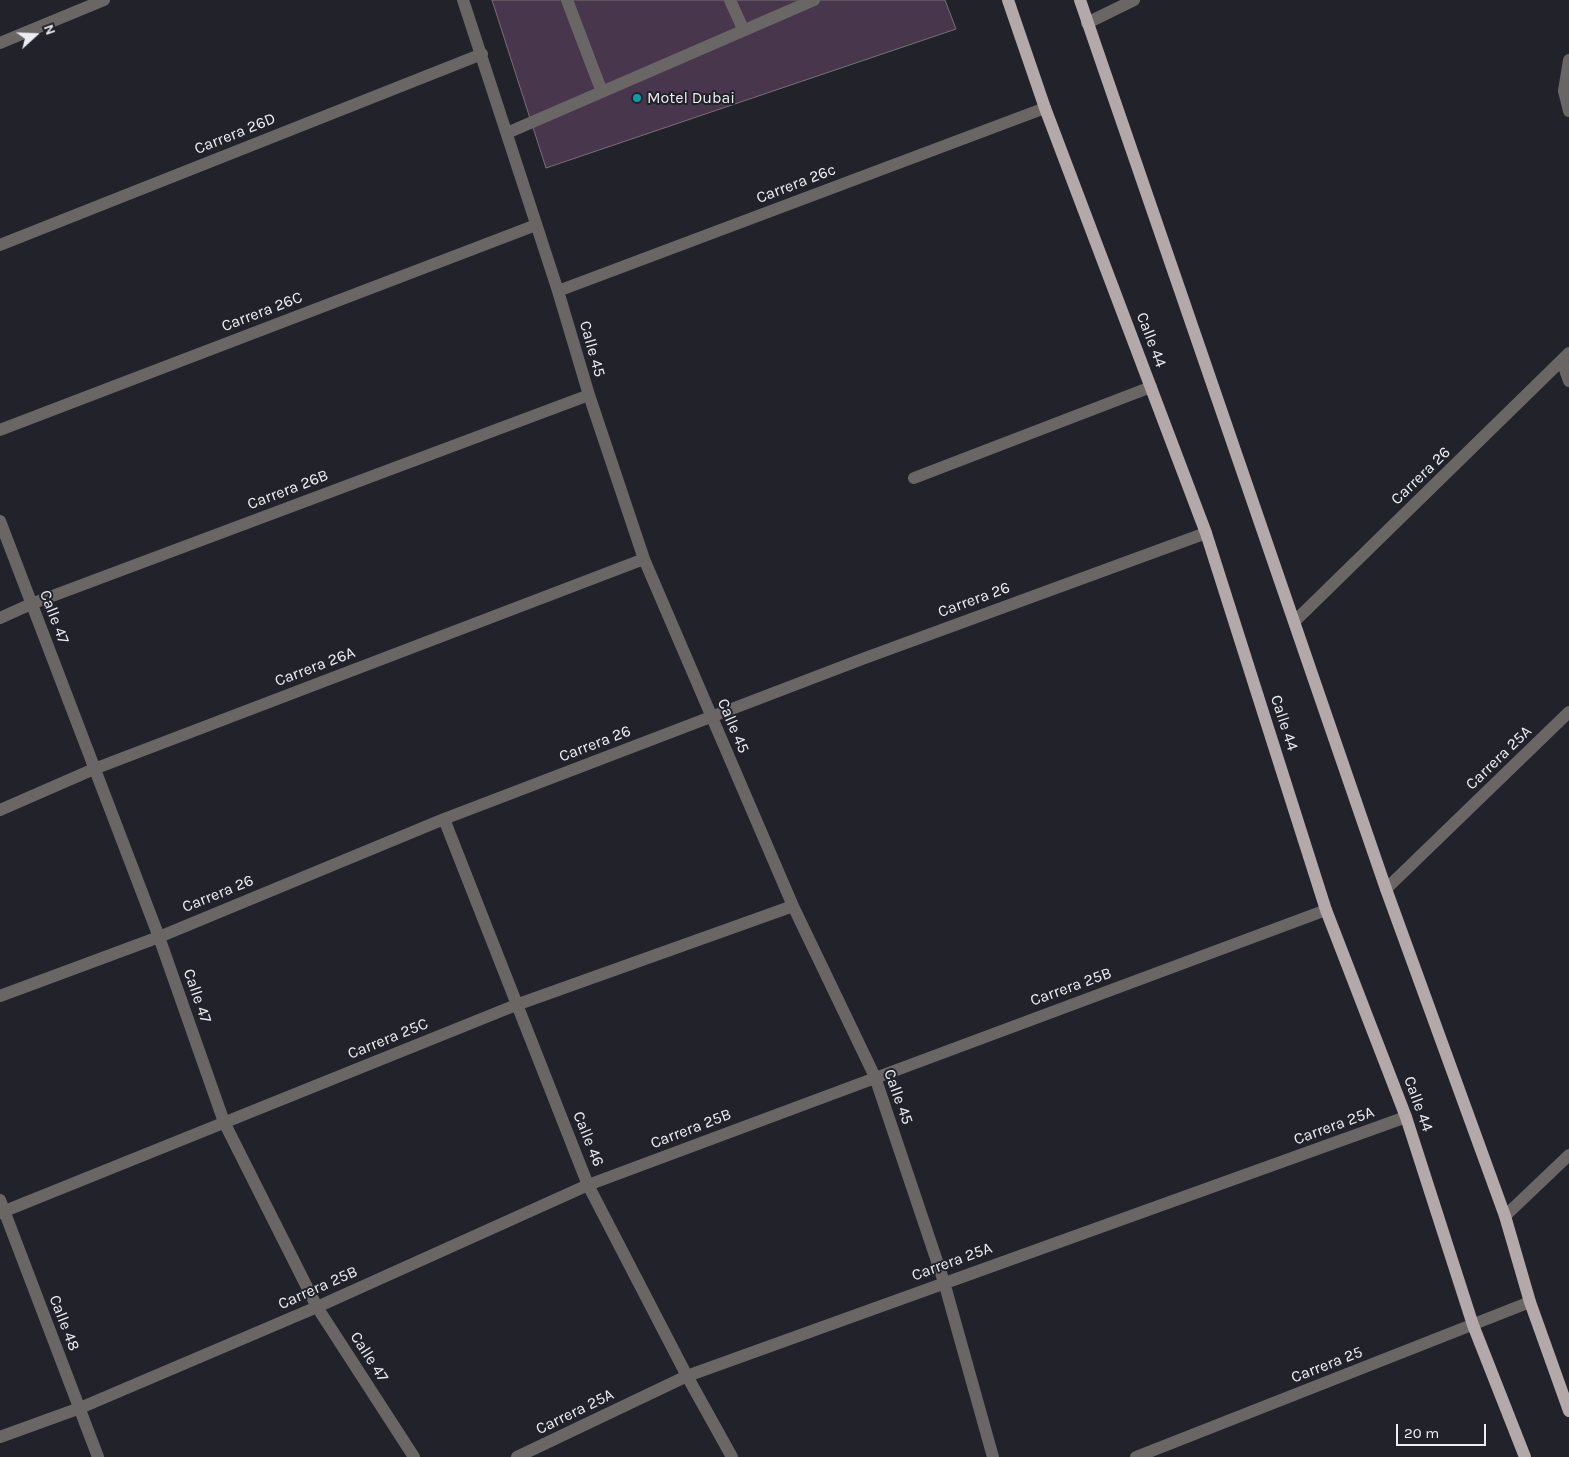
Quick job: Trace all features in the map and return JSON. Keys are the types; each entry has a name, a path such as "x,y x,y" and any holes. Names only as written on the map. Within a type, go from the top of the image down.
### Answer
{"main road":[{"name":"Calle 44","path":"1008,0 1045,108 1206,533 1326,910 1406,1117 1473,1325 1525,1457"},
{"path":"1080,0 1386,889 1505,1216 1530,1302 1569,1411"}],"street":[{"path":"0,43 104,0"},
{"name":"Calle 45","path":"463,0 558,291 589,395 644,559 793,906 875,1078 944,1282 992,1457"},
{"path":"567,0 602,92"},
{"path":"730,0 743,29"},
{"path":"507,133 743,29 814,0"},
{"path":"1087,23 1134,0"},
{"name":"Carrera 26D","path":"0,245 482,54"},
{"path":"1569,60 1564,91 1569,111"},
{"name":"Carrera 26c","path":"558,291 1045,108"},
{"name":"Carrera 26C","path":"0,430 536,225"},
{"path":"1565,357 1569,381"},
{"name":"Carrera 26","path":"1295,621 1565,357"},
{"path":"914,478 1152,387"},
{"name":"Carrera 26B","path":"0,618 31,604 589,395"},
{"name":"Calle 47","path":"0,521 159,937 224,1122 317,1307 414,1457"},
{"name":"Carrera 26","path":"0,996 159,937 444,818 1206,533"},
{"name":"Carrera 26A","path":"0,810 94,769 644,559"},
{"name":"Carrera 25A","path":"1386,889 1569,712"},
{"name":"Calle 46","path":"444,818 588,1185 686,1376 732,1457"},
{"name":"Carrera 25C","path":"1,1208 224,1122 516,1005 793,906"},
{"name":"Carrera 25B","path":"0,1437 80,1408 317,1307 588,1185 1326,910"},
{"name":"Carrera 25A","path":"518,1457 686,1376 1406,1117"},
{"path":"1505,1216 1569,1155"},
{"name":"Calle 48","path":"1,1208 98,1457"},
{"name":"Carrera 25","path":"1136,1457 1530,1302"}],"building":[{"name":"Motel Dubai","path":"492,0 945,0 956,29 546,168"}],"place":[{"name":"Motel Dubai","path":"637,98"}]}
